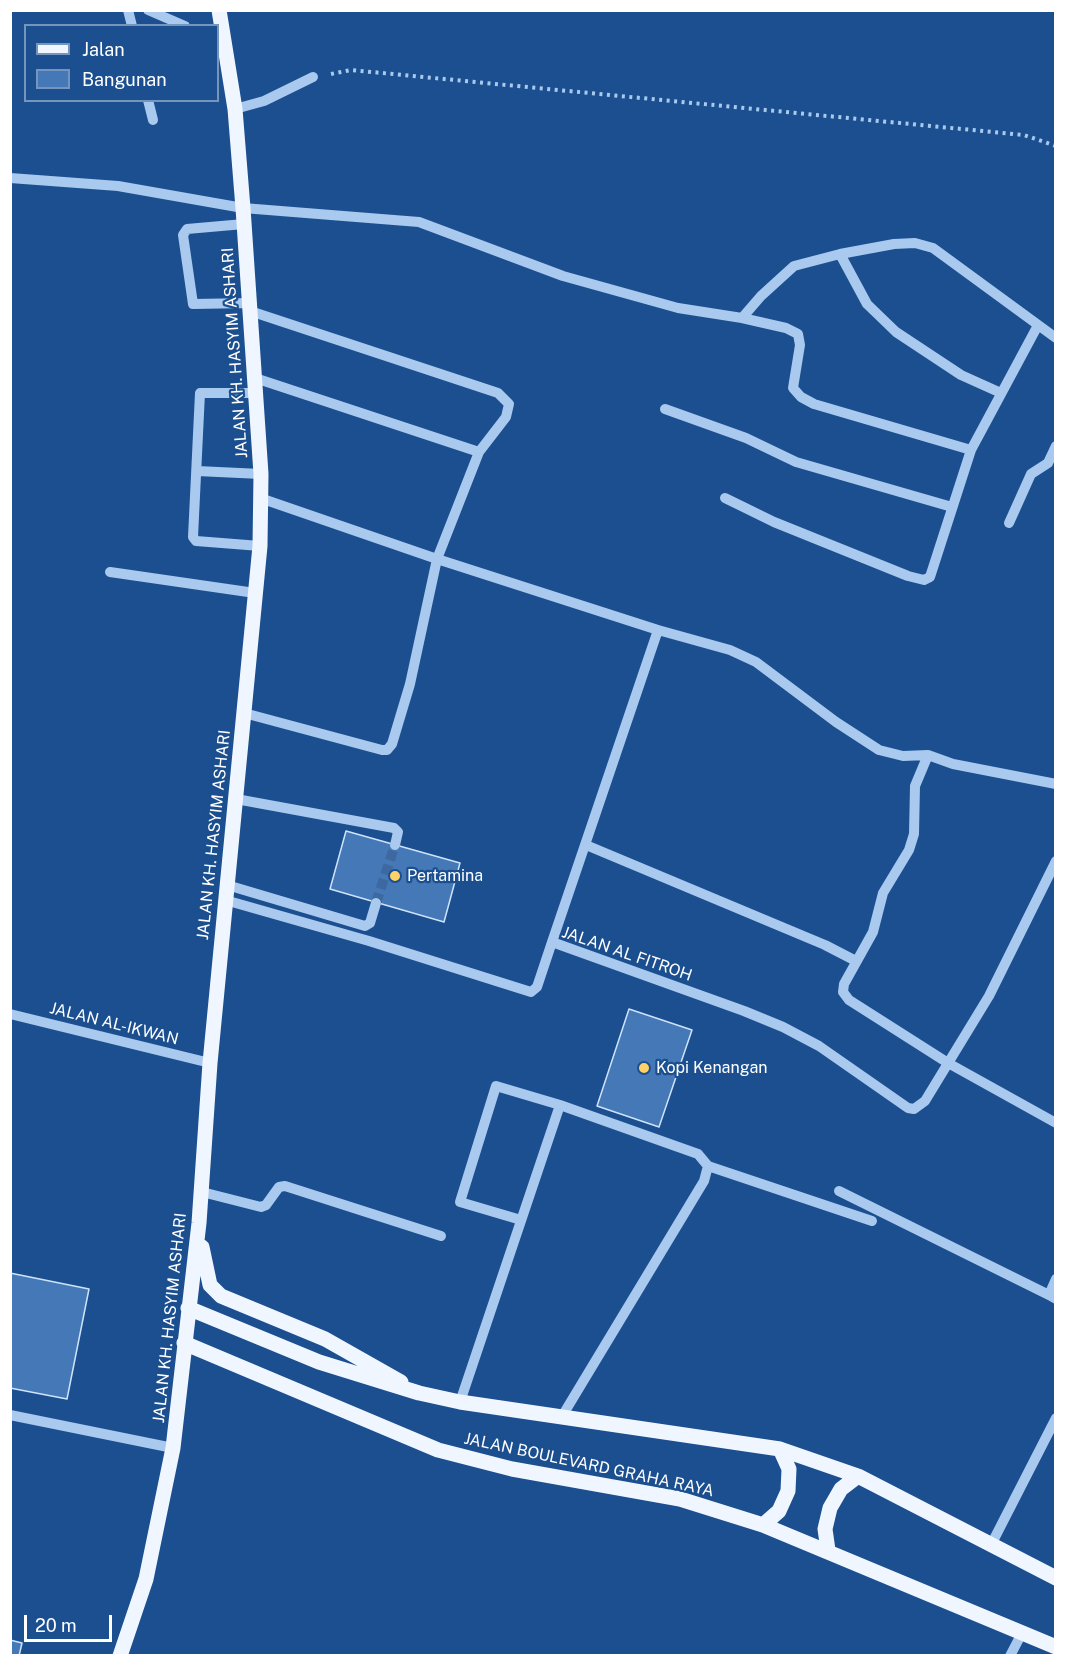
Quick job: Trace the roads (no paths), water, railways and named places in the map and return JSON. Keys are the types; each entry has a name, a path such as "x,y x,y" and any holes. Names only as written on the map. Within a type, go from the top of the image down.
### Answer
{"main road":[{"name":"JALAN KH. HASYIM ASHARI","path":"120,1656 146,1579 173,1448 202,1192 210,1063 260,546 261,474 243,208 235,108 221,36 219,10"},
{"path":"199,1223 204,1268 210,1285 221,1296 325,1339 360,1357 419,1393"},
{"path":"188,1308 319,1362 419,1393 561,1418 780,1449 858,1476 1056,1578"},
{"name":"JALAN BOULEVARD GRAHA RAYA","path":"184,1343 438,1450 512,1469 680,1499 762,1525 828,1550 1056,1647"},
{"path":"762,1525 779,1511 788,1491 789,1469 780,1449"},
{"path":"828,1550 825,1529 830,1508 841,1489 858,1476"}],"street":[{"path":"148,10 180,24"},
{"path":"235,108 264,101 313,77"},
{"path":"148,102 153,120"},
{"path":"10,178 118,186 243,208 419,222 564,276 678,308 742,318 786,328 798,334 800,345 793,388 801,397 814,404 971,450"},
{"path":"244,224 187,229 183,235 193,304 250,307 498,393 509,404 506,417 479,452 437,559 410,684 392,744 387,750 244,713"},
{"path":"742,318 761,296 794,266 840,254 894,244 915,243 933,248 1037,327 1056,338"},
{"path":"840,254 867,304 896,332 962,375 1000,393"},
{"path":"725,498 774,522 924,580 934,570 971,450 1037,327"},
{"path":"255,378 479,452"},
{"path":"256,393 200,393 195,540 260,546"},
{"path":"665,409 746,438 796,462 952,507"},
{"path":"1009,523 1031,474 1048,463 1056,446"},
{"path":"197,471 261,474"},
{"path":"261,498 437,559 658,630 730,650 756,662 836,722 879,750 903,756 928,755 953,764 1056,784"},
{"path":"110,572 255,593"},
{"path":"552,942 658,630"},
{"path":"928,755 915,786 914,834 909,850 883,893 873,932 844,984 843,992 849,1000 948,1063 1056,1123"},
{"path":"236,799 394,828 398,832 395,845"},
{"path":"586,845 825,945 856,961"},
{"path":"948,1063 989,996 1056,861"},
{"path":"226,893 365,926 370,923 376,903"},
{"name":"JALAN AL FITROH","path":"226,893 531,992 537,987 552,942 744,1011 819,1046 908,1108 920,1107 948,1063"},
{"name":"JALAN AL-IKWAN","path":"10,1014 210,1063"},
{"path":"521,1220 460,1202 496,1086 560,1105 698,1154 708,1166 872,1221"},
{"path":"460,1402 560,1105"},
{"path":"561,1418 704,1181 708,1166"},
{"path":"202,1192 261,1207 266,1205 279,1187 285,1186 441,1236"},
{"path":"839,1191 1052,1297 1056,1279"},
{"path":"10,1415 173,1448"},
{"path":"991,1545 1056,1418"},
{"path":"1010,1656 1022,1633"}],"tunnel":[{"path":"376,903 395,845"}],"place":[{"name":"Pertamina","path":"395,876"},
{"name":"Kopi Kenangan","path":"644,1068"}]}
